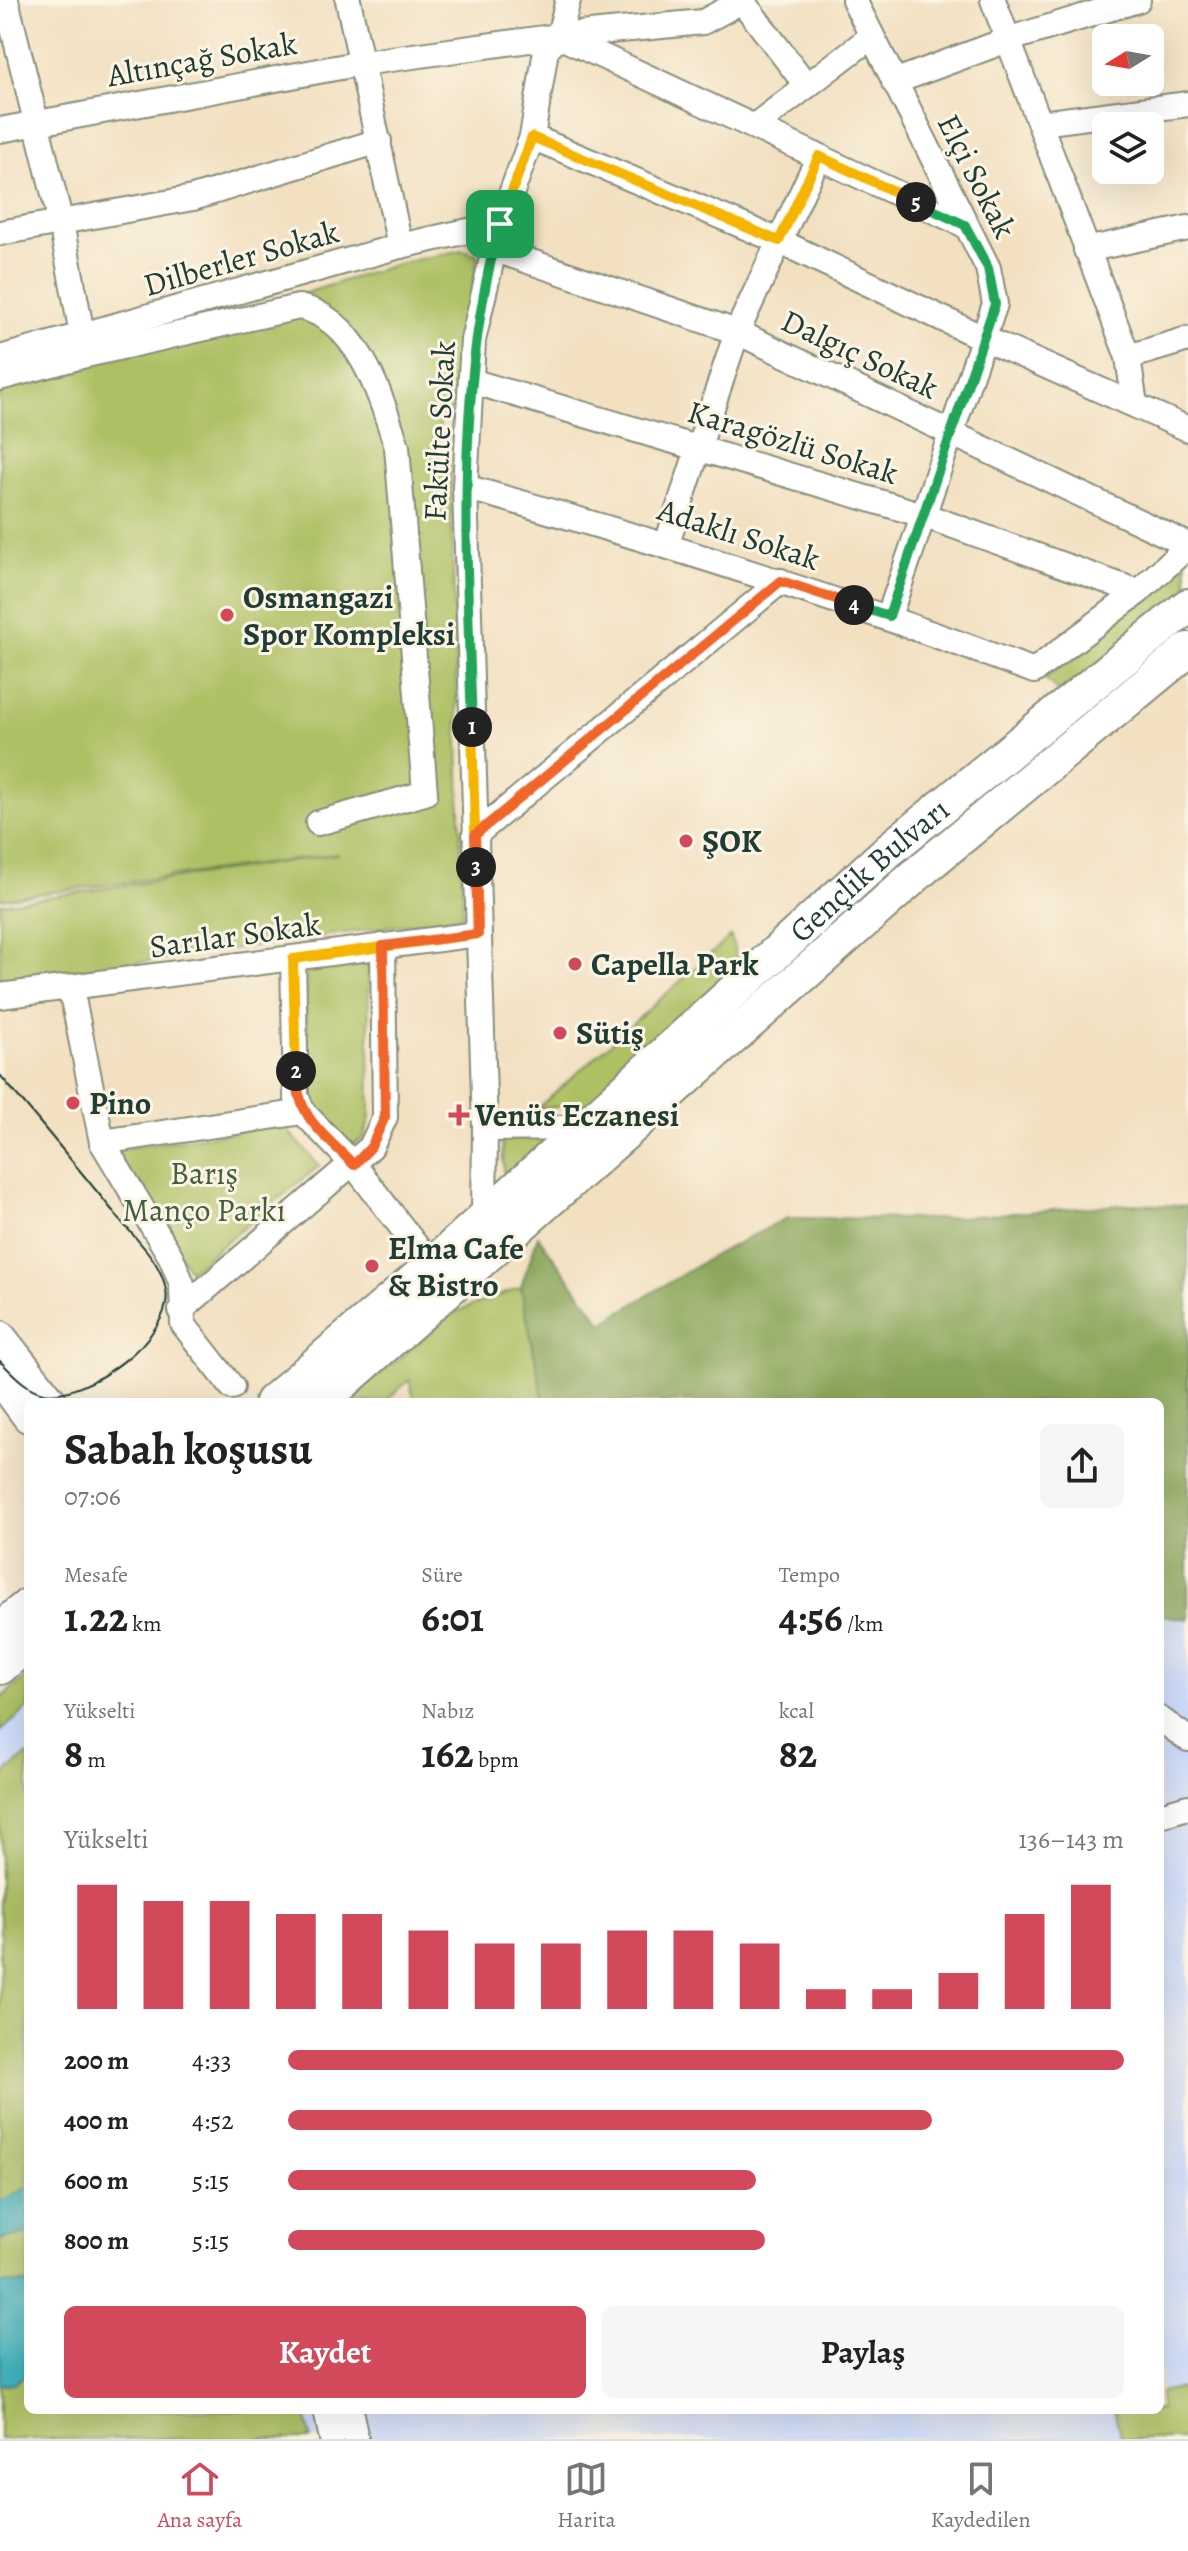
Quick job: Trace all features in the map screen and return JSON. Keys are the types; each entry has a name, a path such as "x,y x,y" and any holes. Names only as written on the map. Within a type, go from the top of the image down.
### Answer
{"highway":[{"name":"Gençlik Bulvarı","path":"277,1398 484,1216 890,849 1188,606"},
{"name":"Gençlik Bulvarı","path":"326,1398 925,867 1188,650"},
{"path":"0,1629 24,1609"},
{"path":"0,1667 24,1646"}],"main road":[{"path":"0,1336 49,1398"},
{"path":"0,1379 24,1412"}],"street":[{"path":"6,0 61,223 84,345"},
{"path":"348,0 400,246"},
{"name":"Fakülte Sokak","path":"484,1216 485,1129 465,487 473,340 500,224 532,137 546,50 559,36 568,0"},
{"name":"Elçi Sokak","path":"854,0 988,268 995,304 889,616"},
{"path":"993,0 1128,357 1135,405"},
{"path":"894,82 1095,6 1138,0"},
{"path":"743,1 807,86"},
{"name":"Altınçağ Sokak","path":"0,130 362,63 559,36 703,22 743,1"},
{"path":"559,36 756,125 965,225"},
{"path":"756,125 872,36"},
{"path":"1041,123 1188,104"},
{"path":"532,137 779,241 983,338 1188,429"},
{"path":"0,233 193,198 379,141"},
{"path":"667,543 737,332 819,156"},
{"name":"Dilberler Sokak","path":"0,358 84,345 400,246 500,224"},
{"path":"1086,250 1188,228"},
{"name":"Dalgıç Sokak","path":"493,249 737,332 1188,546"},
{"path":"0,378 84,345 299,307 318,311 331,321 357,353 380,395 397,447 425,793 318,823"},
{"path":"1128,357 1188,339"},
{"name":"Karagözlü Sokak","path":"471,381 923,515 1138,592"},
{"name":"Adaklı Sokak","path":"465,487 667,543 889,616 1034,671 1138,592"},
{"path":"1138,592 1188,546"},
{"path":"475,835 781,581"},
{"name":"Sarılar Sokak","path":"0,996 478,934"},
{"path":"181,1310 354,1165 371,1147 385,1117 383,946"},
{"path":"293,959 296,1096 303,1112 354,1165 420,1251"},
{"path":"71,989 102,1142 171,1257 182,1284 183,1324 193,1341 232,1387"},
{"path":"102,1142 303,1112"},
{"path":"485,1129 582,1128"},
{"path":"1164,1722 1188,1739"},
{"path":"1164,1814 1188,1807"},
{"path":"327,2414 332,2439"},
{"path":"351,2414 356,2439"}],"shaded area":[{"path":"1164,1616 1188,1619 1188,2439 0,2439 0,1696 24,1675 24,2414 1164,2414"}],"green space":[{"name":"Osmangazi Spor Kompleksi","path":"462,250 478,255 454,410 440,414 438,459 450,459 463,916 0,982 0,904 338,854 0,899 0,370 274,303 397,264"},
{"path":"1186,562 1188,589 1062,694 1045,679"},
{"path":"731,936 739,971 589,1105 538,1108"},
{"path":"368,963 370,1117 364,1138 352,1145 313,1110 307,1093 306,967"},
{"name":"Barış Manço Parkı","path":"283,1125 319,1166 190,1271 113,1150"},
{"path":"550,1136 504,1178 502,1139"},
{"path":"1131,1204 1188,1206 1188,1619 1164,1616 1164,1398 543,1398 521,1287 538,1236 602,1323 716,1254 787,1218 933,1219"},
{"path":"521,1287 543,1398 414,1398 409,1380 389,1398 352,1398 453,1313"},
{"path":"24,1678 24,1711 0,1732 0,1699"},
{"path":"24,1757 24,2414 306,2414 311,2439 0,2439 0,1778"},
{"path":"1188,2386 1188,2439 1121,2439 1115,2414 1164,2414 1164,2391"}],"water":[{"path":"24,2189 24,2234 0,2240 0,2201"},
{"path":"0,2283 24,2283 24,2376 15,2383 0,2385"}],"tram line":[{"path":"0,1075 146,1250 159,1269 166,1290 165,1308 142,1344 103,1376 81,1387 61,1393 43,1393 25,1384 0,1361"}],"place":[{"name":"Osmangazi Spor Kompleksi","path":"227,615"},
{"name":"ŞOK","path":"686,841"},
{"name":"Capella Park","path":"575,964"},
{"name":"Sütiş","path":"560,1033"},
{"name":"Pino","path":"73,1103"},
{"name":"Venüs Eczanesi","path":"459,1115"},
{"name":"Elma Cafe & Bistro","path":"372,1266"}],"route":[{"path":"500,224 473,340 465,487 475,835 478,934 383,946 293,959 296,1096 303,1112 354,1165 371,1147 385,1117 383,946 478,934 475,835 781,581 889,616 995,304 988,268 965,225 819,156 779,241 532,137 500,224"}]}
